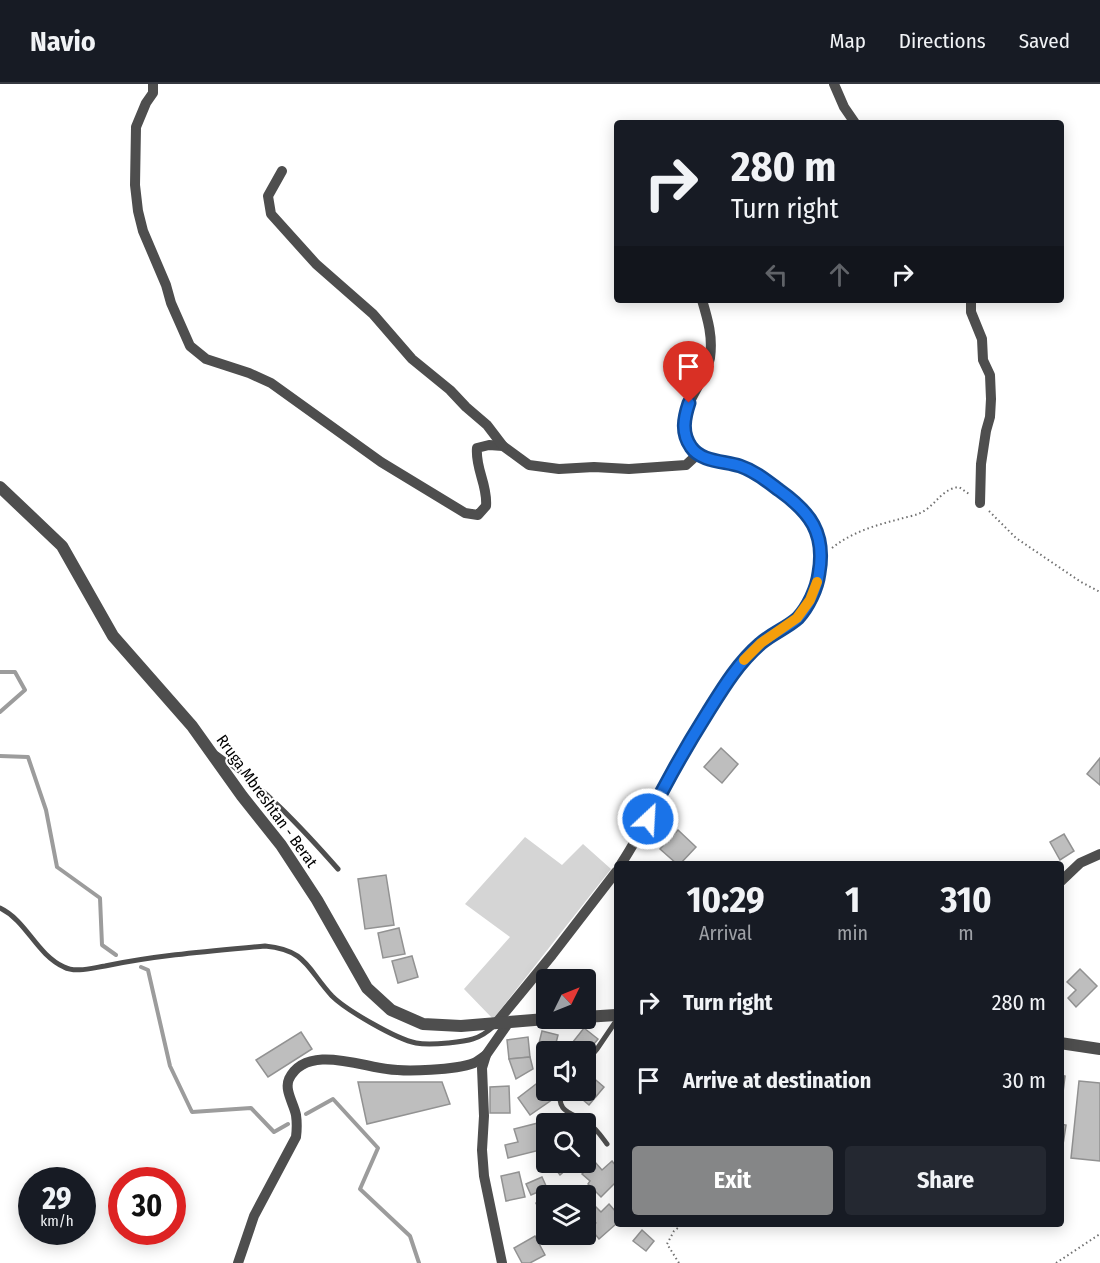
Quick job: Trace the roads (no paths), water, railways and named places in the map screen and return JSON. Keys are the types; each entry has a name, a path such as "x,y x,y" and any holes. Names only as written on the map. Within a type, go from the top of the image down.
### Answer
{"street":[{"path":"153,84 153,93 136,127 135,185 138,211 143,231 190,346 206,359 271,383 381,462 465,513 478,514 486,506 487,493 476,460 477,448 489,445 503,446"},
{"path":"834,84 844,107 853,120"},
{"path":"282,171 268,196 271,214 276,220 316,264 373,314 412,359 450,390 466,408 487,425 503,446 529,465 559,469 579,467 629,469 686,465 698,453"},
{"path":"623,861 641,834 678,761 743,660 797,618 810,600 819,576 821,558 818,532 809,515 762,477 741,467 703,458 691,447 685,433 684,420 689,403 703,378 710,359 711,336 703,303"},
{"path":"971,303 972,312 982,339 983,360 990,375 992,399 981,464 980,503"},
{"name":"Rruga Mbreshtan - Berat","path":"0,487 62,546 113,636 192,726 242,796 281,845 311,890 367,988 392,1010 423,1023 461,1026 536,1020"},
{"path":"1064,878 1080,863 1100,854"},
{"path":"502,1263 482,1150 484,1098 482,1068 503,1022 614,875"},
{"path":"596,1016 614,1015"},
{"path":"1064,1044 1100,1049"},
{"path":"238,1263 254,1216 296,1137 296,1111 288,1085 297,1069 325,1059 389,1070 443,1068 475,1062 486,1055"}],"lane":[{"path":"209,748 242,772 300,826 338,869"},
{"path":"0,908 14,917 48,958 67,969 92,968 153,956 272,946 292,952 310,967 331,995 342,1005 403,1039 418,1044 480,1038 503,1022"},
{"path":"596,1050 614,1024"},
{"path":"560,1101 562,1107 568,1113 588,1122 607,1144"}],"waterway":[{"path":"0,672 15,672 25,690 0,712"},
{"path":"0,756 28,757 46,810 57,867 100,898 102,945 116,955"},
{"path":"141,967 148,970 170,1066 192,1112 251,1108 274,1132 288,1124"},
{"path":"306,1114 333,1099 378,1148 360,1189 410,1236 419,1263"}]}
